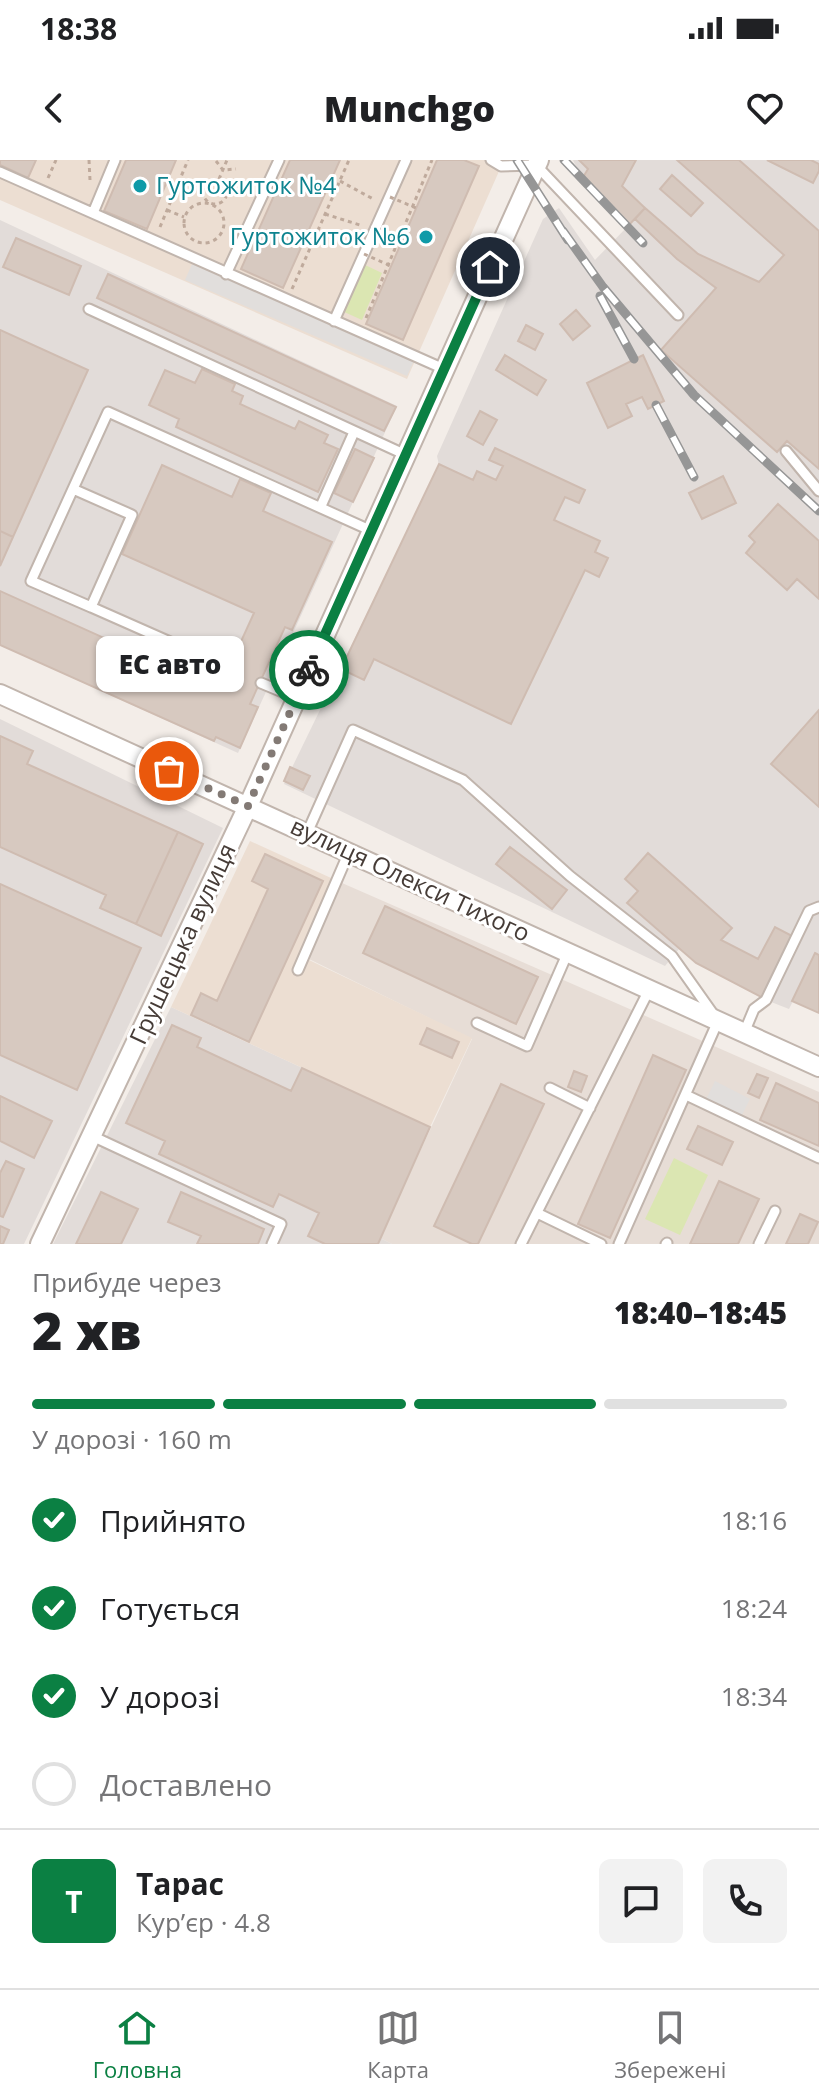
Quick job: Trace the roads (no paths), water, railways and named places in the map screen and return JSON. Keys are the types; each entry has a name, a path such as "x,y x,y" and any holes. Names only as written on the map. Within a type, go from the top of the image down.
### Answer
{"street":[{"name":"Грушецька вулиця","path":"40,1244 248,806 537,163"},
{"name":"вулиця Олекси Тихого","path":"0,694 819,1067"}],"lane":[{"path":"93,213 115,160"},
{"path":"226,274 279,160"},
{"path":"334,321 406,160"},
{"path":"491,160 501,166 537,163 678,315"},
{"path":"0,172 444,369"},
{"path":"89,309 406,455"},
{"path":"229,668 31,581 108,412 372,531"},
{"path":"321,506 354,432"},
{"path":"786,451 819,491"},
{"path":"73,489 132,515 91,607"},
{"path":"261,683 297,698"},
{"path":"307,833 353,730 463,780 570,876 672,956 718,1021 619,1244"},
{"path":"298,970 349,852"},
{"path":"744,1033 754,1009 766,1000 809,911 819,907"},
{"path":"477,1023 527,1046 568,952"},
{"path":"521,1244 649,990"},
{"path":"550,1088 590,1108"},
{"path":"686,1095 819,1158"},
{"path":"92,1136 281,1224 272,1244"},
{"path":"759,1244 775,1211"},
{"path":"537,1213 601,1244"}],"railway":[{"path":"517,160 568,240"},
{"path":"564,160 643,243"},
{"path":"563,231 603,287 694,395 819,511"},
{"path":"600,296 634,359"},
{"path":"656,405 694,477"}],"place":[{"name":"Гуртожиток №4","path":"140,186"},
{"name":"Гуртожиток №6","path":"426,237"},
{"name":"ЕС авто","path":"169,771"}]}
